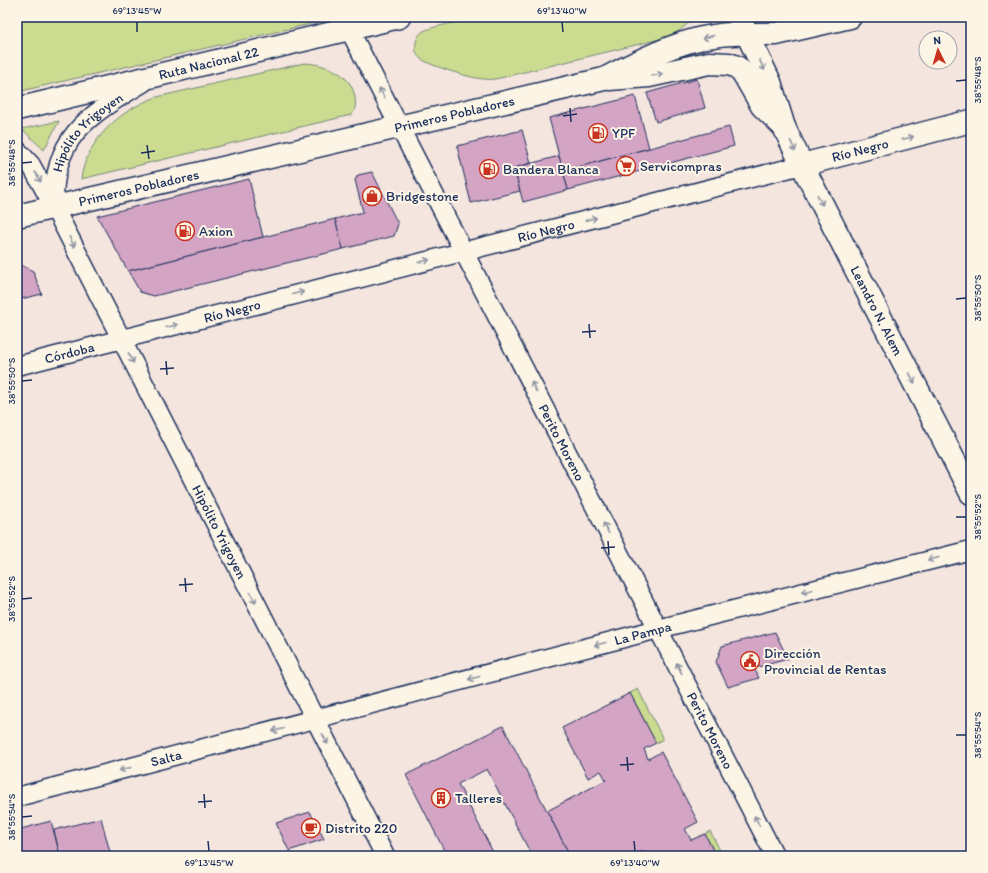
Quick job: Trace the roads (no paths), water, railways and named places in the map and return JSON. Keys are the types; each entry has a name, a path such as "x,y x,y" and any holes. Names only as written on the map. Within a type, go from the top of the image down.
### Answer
{"main road":[{"name":"Ruta Nacional 22","path":"17,109 399,17"},
{"path":"792,17 808,23 827,23"},
{"name":"Primeros Pobladores","path":"17,216 604,79 636,61 743,26 776,34 850,17"},
{"name":"Leandro N. Alem","path":"743,26 770,82 784,127 802,165 971,493"},
{"name":"Leandro N. Alem","path":"604,79 649,76 709,63 729,64 737,67 743,73 762,106 784,127"},
{"name":"Río Negro","path":"802,165 971,121"}],"street":[{"name":"Perito Moreno","path":"349,28 775,856"},
{"name":"Hipólito Yrigoyen","path":"54,207 54,188 58,168 65,149 76,130 101,108 153,77"},
{"name":"Hipólito Yrigoyen","path":"17,150 31,165 54,207 385,856"},
{"name":"Río Negro","path":"121,339 802,165"},
{"name":"Córdoba","path":"17,366 121,339"},
{"name":"La Pampa","path":"316,720 658,628 971,550"},
{"name":"Salta","path":"17,797 316,720"}],"place":[{"name":"YPF","path":"598,133"},
{"name":"Servicompras","path":"626,166"},
{"name":"Bandera Blanca","path":"489,169"},
{"name":"Bridgestone","path":"372,196"},
{"name":"Axion","path":"185,231"},
{"name":"Dirección Provincial de Rentas","path":"750,661"},
{"name":"Talleres","path":"441,798"},
{"name":"Distrito 220","path":"311,828"}]}
